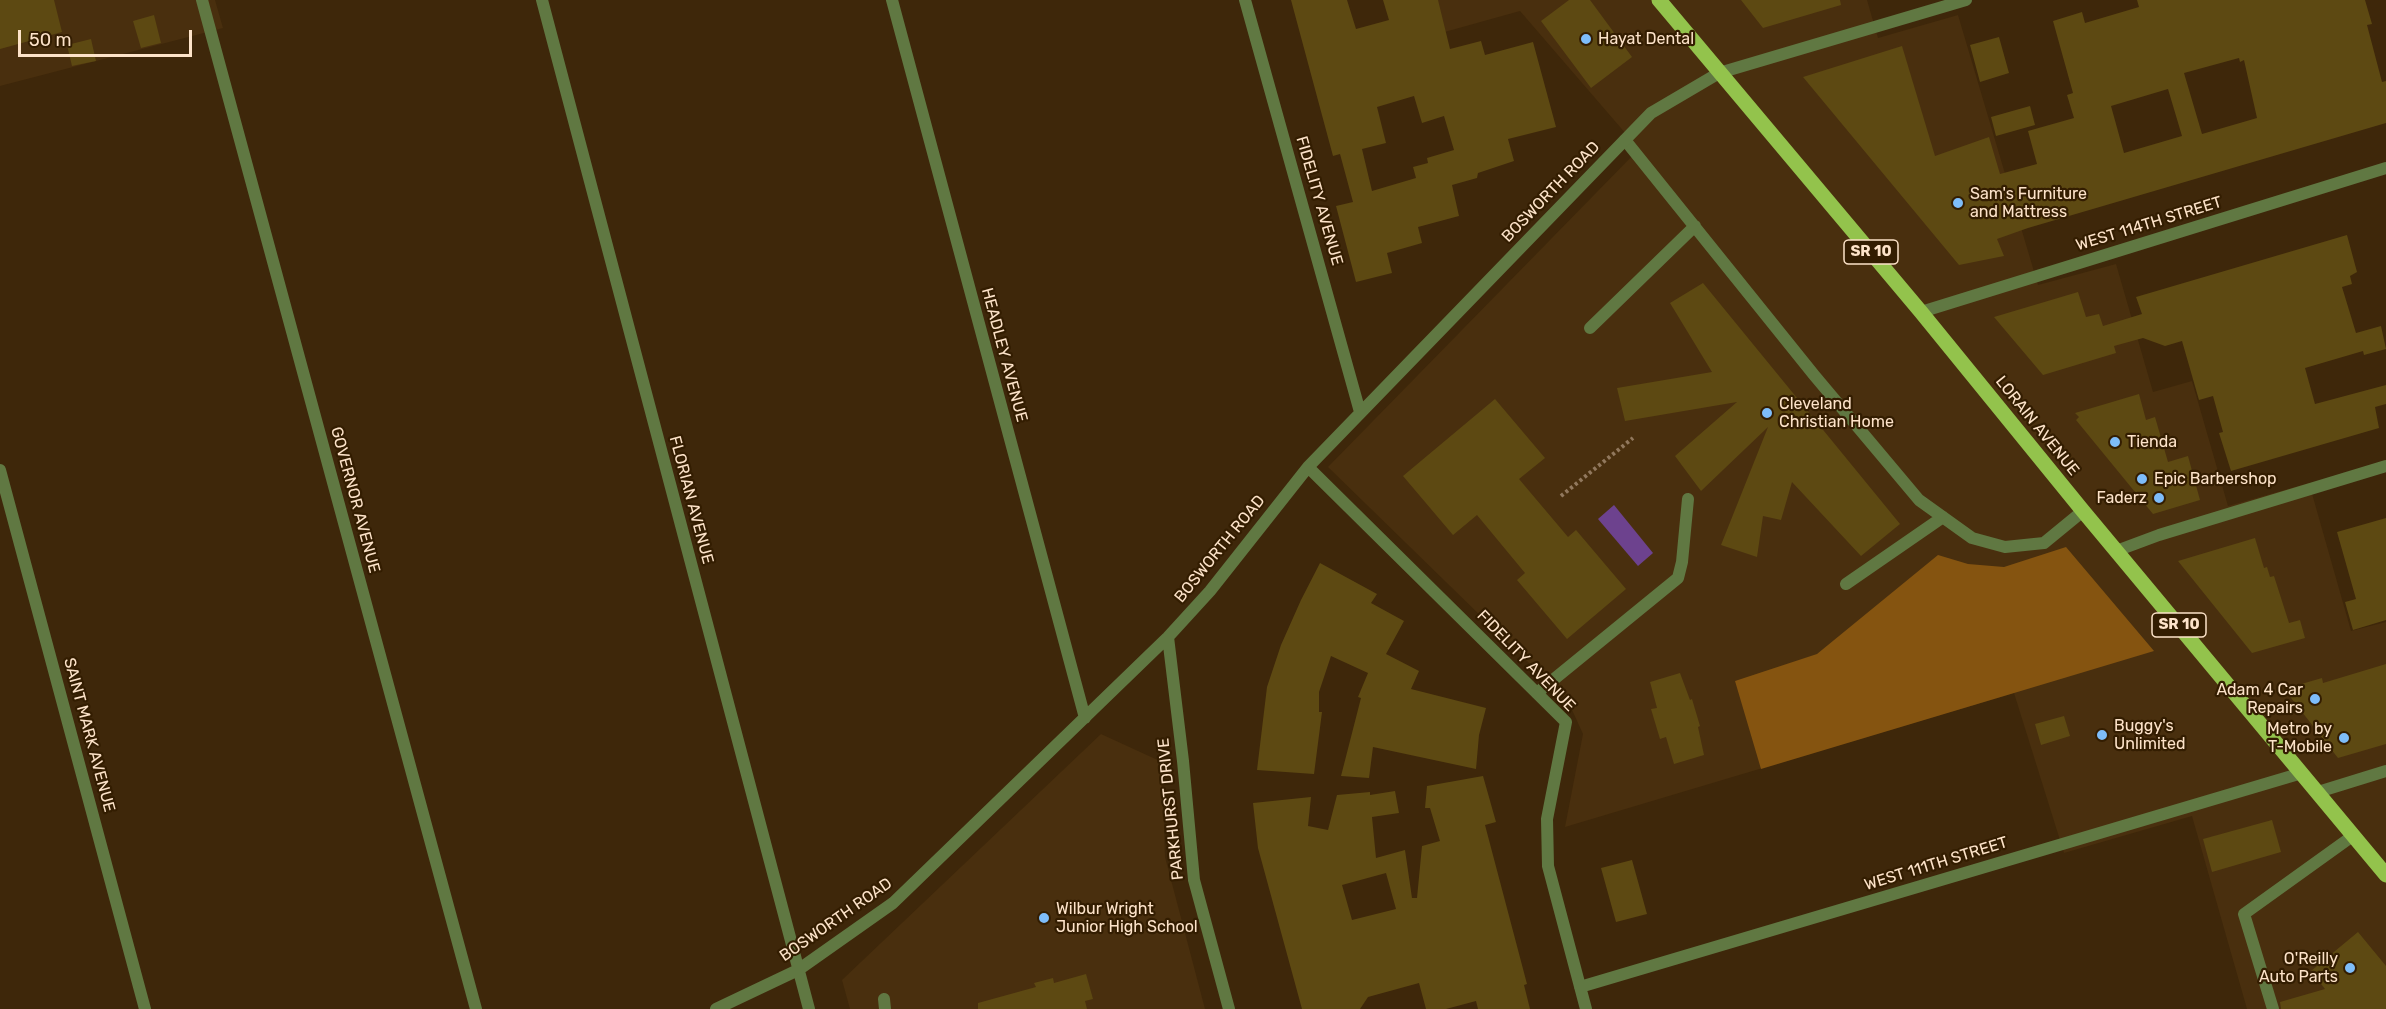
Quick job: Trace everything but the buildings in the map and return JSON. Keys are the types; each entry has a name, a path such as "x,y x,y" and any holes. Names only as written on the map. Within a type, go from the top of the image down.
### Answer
{"main road":[{"name":"LORAIN AVENUE","path":"1659,0 1921,312 2116,551 2386,875"}],"street":[{"name":"GOVERNOR AVENUE","path":"202,0 476,1009"},
{"name":"FLORIAN AVENUE","path":"542,0 809,1009"},
{"name":"HEADLEY AVENUE","path":"892,0 1085,718"},
{"name":"FIDELITY AVENUE","path":"1245,0 1360,412"},
{"name":"BOSWORTH ROAD","path":"716,1009 798,970 893,903 1168,637 1210,591 1308,466 1651,113 1719,74 1966,0"},
{"path":"1625,140 1814,375 1919,500 1971,538 2005,547 2044,543 2083,511"},
{"name":"WEST 114TH STREET","path":"1921,312 2386,168"},
{"path":"1590,328 1695,226"},
{"name":"FIDELITY AVENUE","path":"1308,466 1566,722 1547,819 1548,866 1586,1009"},
{"path":"2116,551 2159,535 2386,466"},
{"name":"SAINT MARK AVENUE","path":"0,470 145,1009"},
{"path":"1537,693 1678,578 1682,562 1688,499"},
{"path":"1846,584 1943,517"},
{"name":"PARKHURST DRIVE","path":"1168,637 1194,880 1229,1009"},
{"path":"2318,792 2386,771"},
{"name":"WEST 111TH STREET","path":"1580,987 2302,773"},
{"path":"2273,1009 2244,914 2354,835"}],"path":[{"path":"1561,496 1633,438"}],"shaded area":[{"path":"0,0 215,0 223,28 0,86"},
{"path":"1413,0 1867,0 1878,38 1958,15 2038,285 2116,264 2153,392 2192,381 2228,506 2309,483 2351,631 2386,622 2386,1009 2247,1009 2192,816 2064,853 2014,693 1565,827 1583,734 1568,701 1328,467 1639,149 1520,11 1423,38"},
{"path":"1614,505 1653,553 1638,566 1598,519"},
{"path":"2066,547 2154,651 1761,769 1735,681 1817,654 1938,555 1968,564 2004,567"},
{"name":"Wilbur Wright Junior High School","path":"1101,734 1162,762 1165,857 1205,1009 850,1009 842,980"}],"place":[{"name":"Hayat Dental","path":"1586,39"},
{"name":"Sam's Furniture and Mattress","path":"1958,203"},
{"name":"Cleveland Christian Home","path":"1767,413"},
{"name":"Tienda","path":"2115,442"},
{"name":"Epic Barbershop","path":"2142,479"},
{"name":"Faderz","path":"2159,498"},
{"name":"Adam 4 Car Repairs","path":"2315,699"},
{"name":"Buggy's Unlimited","path":"2102,735"},
{"name":"Metro by T-Mobile","path":"2344,738"},
{"name":"Wilbur Wright Junior High School","path":"1044,918"},
{"name":"O'Reilly Auto Parts","path":"2350,968"}]}
